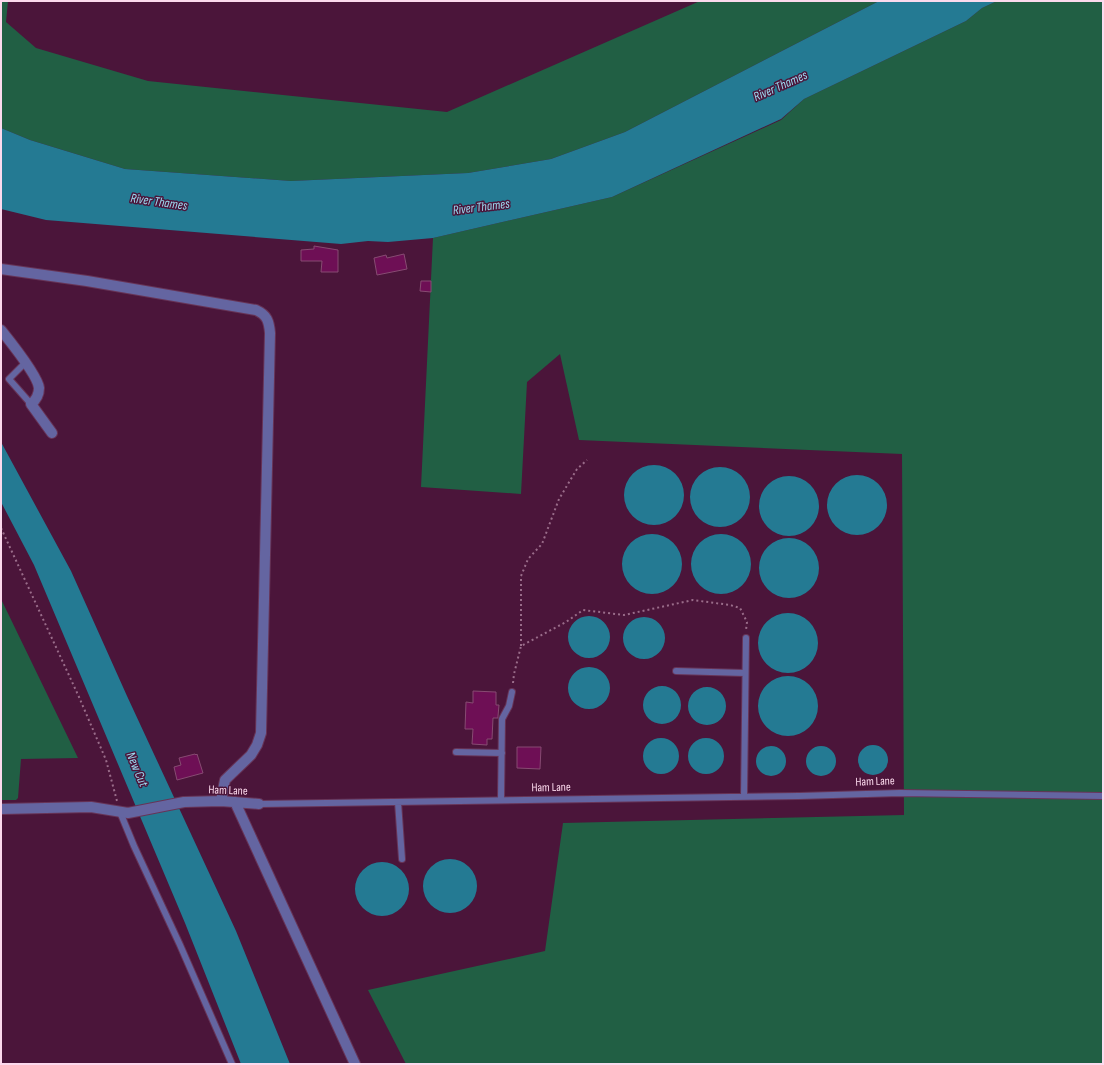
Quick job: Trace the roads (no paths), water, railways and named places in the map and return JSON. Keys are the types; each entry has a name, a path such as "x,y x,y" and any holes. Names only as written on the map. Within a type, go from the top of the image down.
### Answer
{"street":[{"path":"1,268 256,310 264,314 269,322 261,733 257,745 251,755 224,780 221,801"},
{"path":"1,330 26,362 39,387 36,399 31,404 52,433"},
{"name":"Ham Lane","path":"1,809 91,807 124,812 184,802 221,801 259,804"},
{"path":"235,802 356,1064"}],"lane":[{"path":"26,362 9,379 31,404"},
{"path":"744,796 746,638"},
{"path":"676,671 746,673"},
{"path":"502,800 502,719 509,706 512,692"},
{"path":"456,752 502,753"},
{"name":"Ham Lane","path":"259,804 900,793 1103,796"},
{"path":"398,802 402,859"},
{"path":"124,812 134,846 180,945 232,1064"}],"water":[{"name":"River Thames","path":"879,1 997,1 982,8 966,21 804,99 781,119 612,197 433,238 388,242 368,241 341,244 46,220 1,209 1,128 30,140 125,169 291,181 468,173 551,159 625,132"},
{"name":"New Cut","path":"1,442 71,571 236,931 290,1064 241,1064 185,923 34,565 1,502"},
{"path":"654,465 666,467 679,478 682,483 684,495 682,507 671,520 666,523 654,525 642,523 629,512 626,507 624,495 626,483 637,470 642,467"},
{"path":"720,467 732,469 745,480 748,485 750,497 748,509 737,522 732,525 720,527 708,525 695,514 692,509 690,497 692,485 703,472 708,469"},
{"path":"857,475 869,477 882,488 885,493 887,505 885,517 874,530 869,533 857,535 845,533 832,522 829,517 827,505 829,493 840,480 845,477"},
{"path":"789,476 801,478 814,489 817,494 819,506 817,518 806,531 801,534 789,536 777,534 764,523 761,518 759,506 761,494 772,481 777,478"},
{"path":"652,534 664,536 677,547 680,552 682,564 680,576 669,589 664,592 652,594 640,592 627,581 624,576 622,564 624,552 635,539 640,536"},
{"path":"721,534 733,536 746,547 749,552 751,564 749,576 738,589 733,592 721,594 709,592 696,581 693,576 691,564 693,552 704,539 709,536"},
{"path":"789,538 801,540 814,551 817,556 819,568 817,580 806,593 801,596 789,598 777,596 764,585 761,580 759,568 761,556 772,543 777,540"},
{"path":"788,613 800,615 813,626 816,631 818,643 816,655 805,668 800,671 788,673 776,671 763,660 760,655 758,643 760,631 771,618 776,615"},
{"path":"585,616 593,616 601,619 607,625 610,637 607,649 601,655 593,658 585,658 577,655 571,649 568,641 568,633 571,625 577,619"},
{"path":"640,617 648,617 656,620 662,626 665,638 662,650 656,656 648,659 640,659 632,656 626,650 623,642 623,634 626,626 632,620"},
{"path":"585,667 593,667 601,670 607,676 610,688 607,700 601,706 593,709 585,709 577,706 571,700 568,692 568,684 571,676 577,670"},
{"path":"788,676 800,678 813,689 816,694 818,706 816,718 805,731 800,734 788,736 776,734 763,723 760,718 758,706 760,694 771,681 776,678"},
{"path":"662,686 675,692 681,705 675,718 662,724 649,718 643,705 649,692"},
{"path":"707,687 720,693 726,706 720,719 707,725 694,719 688,706 694,693"},
{"path":"665,738 674,743 678,749 678,763 674,769 665,774 657,774 648,769 644,763 643,752 648,743 654,739"},
{"path":"710,738 719,743 723,749 723,763 719,769 710,774 702,774 693,769 689,763 688,752 693,743 699,739"},
{"path":"873,745 884,749 888,760 884,771 873,775 862,771 858,760 862,749"},
{"path":"771,746 782,750 786,761 782,772 771,776 760,772 756,761 760,750"},
{"path":"821,746 832,750 836,761 832,772 821,776 810,772 806,761 810,750"},
{"path":"445,859 455,859 465,863 473,871 477,881 477,891 473,901 465,909 455,913 445,913 435,909 427,901 423,891 423,881 427,871 435,863"},
{"path":"377,862 387,862 397,866 405,874 409,884 409,894 405,904 397,912 387,916 377,916 367,912 359,904 355,894 355,884 359,874 367,866"}]}
